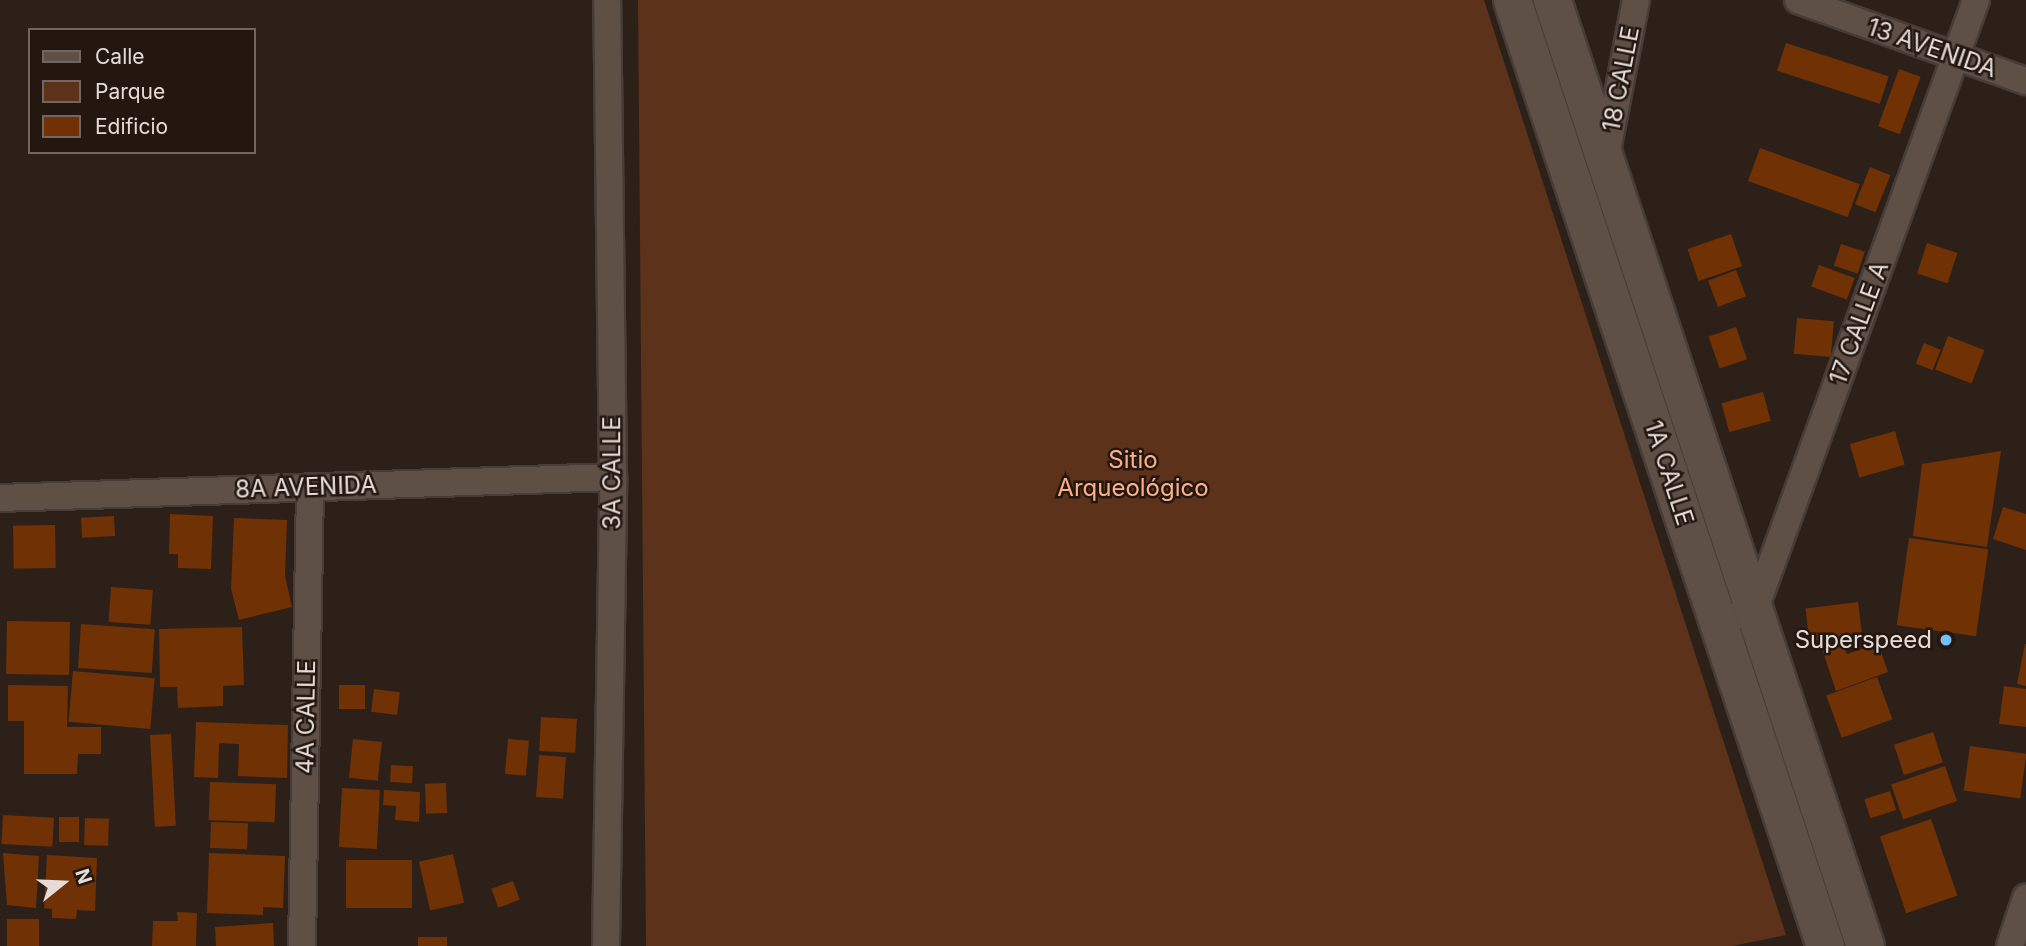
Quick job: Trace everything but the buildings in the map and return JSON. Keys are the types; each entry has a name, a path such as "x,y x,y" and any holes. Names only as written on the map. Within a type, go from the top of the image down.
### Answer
{"main road":[{"name":"1A CALLE","path":"1512,0 1825,946"},
{"name":"1A CALLE","path":"1552,0 1865,946"}],"street":[{"name":"3A CALLE","path":"606,946 613,477 607,0"},
{"name":"18 CALLE","path":"1606,157 1636,0"},
{"name":"13 AVENIDA","path":"1798,0 2026,81"},
{"name":"17 CALLE A","path":"1755,609 1976,0"},
{"name":"8A AVENIDA","path":"0,498 613,477"},
{"name":"4A CALLE","path":"302,946 310,487"},
{"path":"1718,623 1755,609"},
{"path":"2010,946 2026,898"}],"green space":[{"name":"Sitio Arqueológico","path":"638,0 1484,0 1786,935 1732,946 646,946"}],"place":[{"name":"Superspeed","path":"1946,640"}]}
